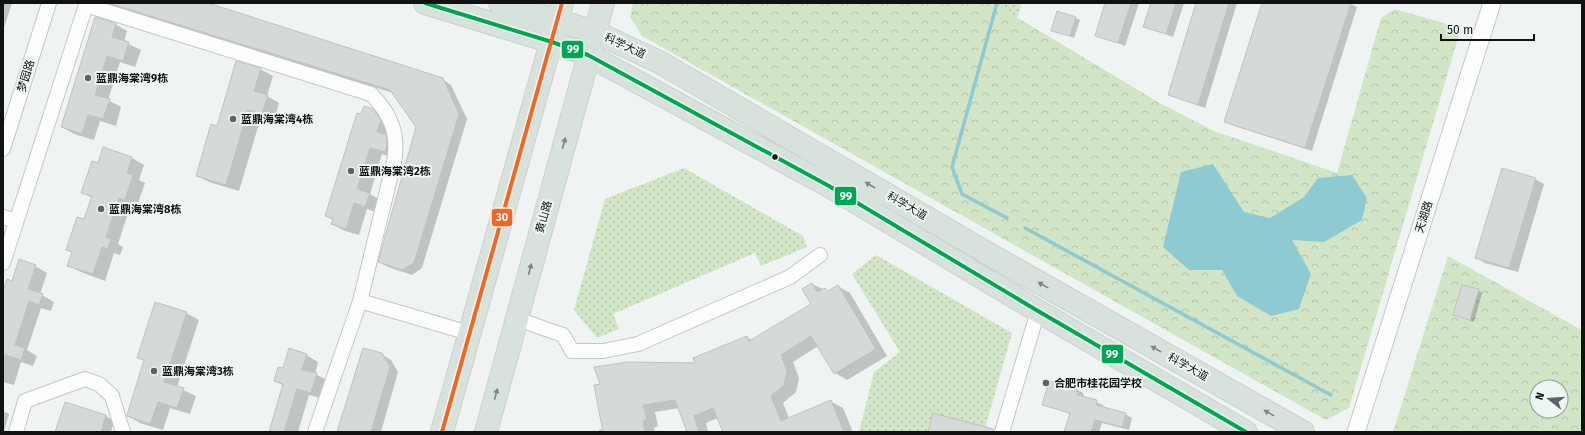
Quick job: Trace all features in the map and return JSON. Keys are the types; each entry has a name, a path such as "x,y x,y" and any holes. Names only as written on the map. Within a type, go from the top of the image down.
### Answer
{"main road":[{"name":"科学大道","path":"425,3 552,42 588,56 829,186 1038,311 1246,432"},
{"name":"科学大道","path":"500,3 560,12 595,32 661,63 1003,262 1303,432"},
{"name":"黄山路","path":"486,432 603,3"},
{"path":"442,432 560,12"}],"street":[{"name":"梦园路","path":"3,149 49,3"},
{"name":"天湖路","path":"1356,432 1492,3"},
{"path":"3,263 10,219 86,5 371,94 382,105 389,116 397,147 360,301 315,432"},
{"path":"517,319 563,335 572,351 603,351 631,345 790,277 820,255"},
{"path":"360,301 469,333"},
{"path":"1002,432 1038,311"},
{"path":"16,432 25,401 85,379 99,384 112,396 123,432"}],"green space":[{"path":"633,3 993,3 1158,102 1214,131 1337,173 1381,18 1395,9 1461,28 1349,408 1326,420 642,36 630,17"},
{"path":"993,3 1022,3 1017,18"},
{"path":"684,168 803,236 807,247 761,266 755,253 613,314 619,329 597,338 574,310 605,199"},
{"path":"876,255 1012,333 984,432 859,432 874,372 900,352 852,274"},
{"path":"1448,256 1582,330 1582,432 1393,432"}],"water":[{"path":"1213,164 1244,212 1270,218 1304,197 1318,178 1352,175 1367,198 1362,220 1324,242 1292,240 1311,274 1299,309 1271,316 1237,296 1222,270 1189,270 1163,247 1181,172"}],"building":[{"path":"108,3 208,3 443,78 459,114 414,263 402,270 378,262 416,127 390,90"},
{"path":"1105,3 1131,3 1118,43 1095,36"},
{"path":"1151,3 1176,3 1166,34 1143,27"},
{"path":"1196,3 1229,3 1198,105 1168,95"},
{"path":"1262,3 1351,3 1305,148 1224,122"},
{"path":"1057,11 1076,17 1070,36 1051,31"},
{"name":"蓝鼎海棠湾9栋","path":"95,17 116,23 112,37 129,42 123,61 107,56 95,95 110,99 103,119 88,115 82,134 61,127"},
{"name":"蓝鼎海棠湾4栋","path":"236,61 261,68 254,91 268,95 262,114 248,110 226,185 196,176 211,124 217,126"},
{"name":"蓝鼎海棠湾2栋","path":"364,106 373,109 381,120 377,132 386,135 387,145 385,152 370,148 357,189 370,193 365,207 354,203 346,229 331,224 333,219 325,216 357,113 361,114"},
{"name":"蓝鼎海棠湾8栋","path":"103,147 132,157 127,173 133,175 125,200 119,198 106,237 111,239 108,249 102,247 93,274 67,266 72,252 66,250 77,217 84,219 92,196 81,193 92,161 98,163"},
{"path":"1502,168 1536,178 1509,268 1475,258"},
{"path":"19,259 36,265 28,289 43,294 39,305 29,301 15,345 25,348 21,360 3,354 3,291 7,279 12,281"},
{"path":"812,283 817,292 825,288 828,291 838,285 876,349 834,374 811,336 781,355 787,371 784,385 771,396 781,421 831,400 844,432 723,432 713,408 694,416 699,432 687,432 675,400 643,405 647,419 643,421 645,432 603,432 594,385 600,384 594,367 628,362 695,363 693,358 747,336 749,341 811,304 802,289"},
{"path":"1462,285 1479,289 1470,320 1453,315"},
{"name":"蓝鼎海棠湾3栋","path":"155,302 187,312 164,382 184,388 177,408 158,402 150,424 127,415 144,360 137,358"},
{"path":"289,348 307,354 302,370 317,373 311,393 297,389 284,432 269,432 283,384 274,381 278,367 283,368"},
{"path":"363,348 382,353 390,367 371,432 337,432"},
{"path":"1049,381 1076,388 1078,395 1097,400 1096,405 1126,413 1122,427 1095,420 1091,432 1064,432 1070,413 1042,405"},
{"path":"65,402 106,415 101,432 55,432"},
{"path":"933,413 993,429 993,432 928,432"}],"waterway":[{"path":"997,3 952,167 962,194 1007,218"},
{"path":"1025,228 1331,395"}],"transit line":[{"name":"99","path":"425,3 552,42 588,55 829,186 1038,311 1246,432"},
{"name":"30","path":"442,432 562,3"}],"place":[{"name":"蓝鼎海棠湾9栋","path":"88,78"},
{"name":"蓝鼎海棠湾4栋","path":"233,119"},
{"name":"蓝鼎海棠湾2栋","path":"351,171"},
{"name":"蓝鼎海棠湾8栋","path":"101,209"},
{"name":"蓝鼎海棠湾3栋","path":"154,371"},
{"name":"合肥市桂花园学校","path":"1046,383"}]}
